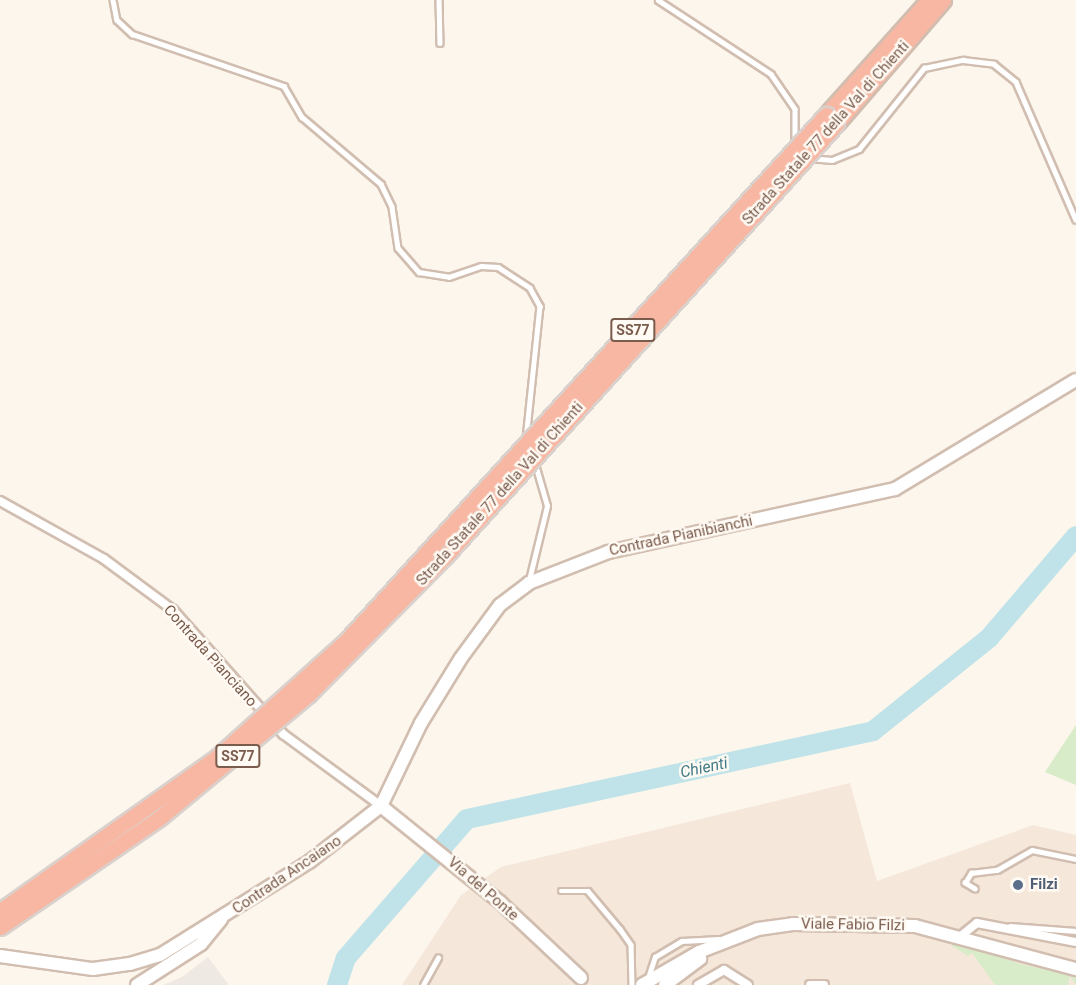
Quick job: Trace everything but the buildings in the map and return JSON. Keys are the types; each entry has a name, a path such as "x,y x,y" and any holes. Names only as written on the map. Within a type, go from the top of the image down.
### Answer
{"highway":[{"name":"Strada Statale 77 della Val di Chienti","path":"0,927 158,819 309,694 448,553 831,120 929,0"},
{"name":"Strada Statale 77 della Val di Chienti","path":"0,912 179,788 331,656 439,545 943,0"}],"street":[{"name":"Contrada Pianibianchi","path":"381,806 421,723 461,658 500,605 529,583 608,552 895,489 1076,380"},
{"name":"Contrada Pianciano","path":"0,501 104,559 173,610 283,734 381,806"},
{"name":"Via del Ponte","path":"381,806 500,902 585,983"},
{"name":"Contrada Ancaiano","path":"137,985 201,944 221,919 309,862 381,806"},
{"path":"0,956 93,969 130,964 160,955 221,919"},
{"name":"Viale Fabio Filzi","path":"645,983 734,938 793,924 866,922 962,935 1076,969"},
{"path":"962,935 977,923 1076,942"},
{"name":"Viale Fabio Filzi","path":"665,985 734,938"},
{"path":"698,985 724,970 748,985"},
{"path":"810,985 824,985"}],"lane":[{"path":"114,0 117,20 132,34 284,86 302,117 381,184 392,207 398,248 419,272 449,277 481,266 498,267 536,295 539,320 524,436 547,506 530,561 529,583"},
{"path":"439,0 440,43"},
{"path":"658,0 771,74 795,109 795,147 813,159 832,160 859,149 924,68 963,60 1002,68 1020,91 1076,220"},
{"path":"975,889 965,883 971,873 997,870 1032,850 1076,859"},
{"path":"561,891 588,891 620,929 631,945 632,985"},
{"path":"994,925 1076,931"},
{"path":"423,985 438,958"}],"shaded area":[{"path":"850,783 877,881 1033,825 1076,835 1076,985 402,985 461,895 501,867"},
{"path":"208,957 229,985 163,985 182,977"}],"green space":[{"path":"1076,725 1076,785 1045,772"},
{"path":"954,940 1020,964 1076,976 1076,985 1070,976 1068,985 995,985 972,953 968,956 952,946"}],"waterway":[{"name":"Chienti","path":"337,985 346,958 467,819 873,731 989,638 1076,536"}],"place":[{"name":"Filzi","path":"1018,885"}]}
